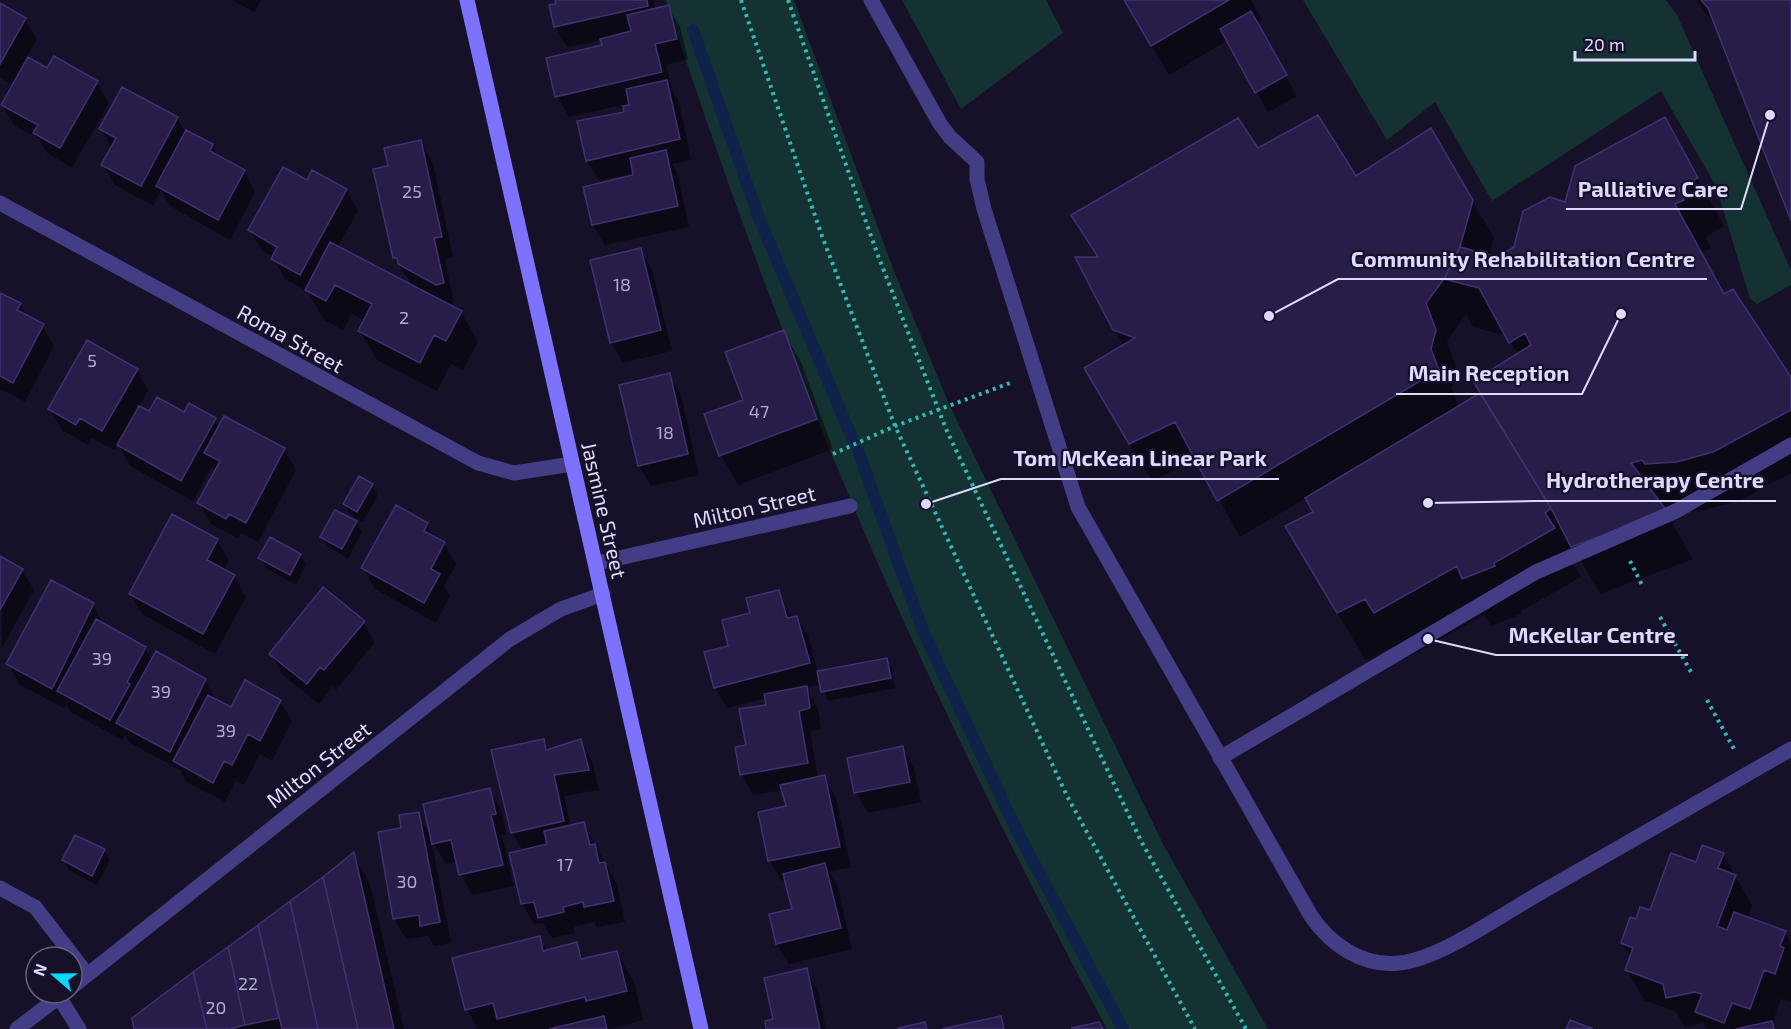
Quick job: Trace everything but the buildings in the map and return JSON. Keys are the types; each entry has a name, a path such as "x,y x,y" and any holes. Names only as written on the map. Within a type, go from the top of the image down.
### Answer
{"street":[{"name":"Jasmine Street","path":"467,0 572,464 597,563 701,1029"},
{"path":"871,0 940,124 950,137 977,162 977,179 984,209 1078,507 1311,916 1323,933 1336,944 1356,956 1371,961 1398,964 1422,957 1473,932 1791,749"},
{"name":"Roma Street","path":"0,203 478,464 514,473 572,464"},
{"path":"1220,758 1536,572 1676,511 1791,445"},
{"name":"Milton Street","path":"597,563 850,506"},
{"name":"Milton Street","path":"84,977 510,639 561,609 603,594"},
{"path":"0,888 35,907 87,974"},
{"path":"17,1029 49,1005"},
{"path":"67,1005 79,1029"}],"path":[{"path":"741,0 822,237 895,426 1067,796 1195,1029"},
{"path":"788,0 877,253 939,409 1043,638 1141,841 1246,1029"},
{"path":"833,454 895,426 1019,379"},
{"path":"1627,554 1642,585"},
{"path":"1660,617 1691,672"},
{"path":"1707,699 1738,758"}],"green space":[{"path":"666,0 794,0 894,271 949,404 1164,846 1268,1029 1107,1029 988,799 932,682 848,495 765,284"},
{"path":"902,0 1046,0 1063,33 961,109"},
{"path":"1303,0 1666,0 1677,15 1791,270 1791,285 1757,304 1750,299 1716,186 1661,91 1492,201 1435,102 1387,140"}],"waterway":[{"path":"693,30 759,218 853,440"},
{"path":"858,451 923,631 1020,837 1123,1029"}],"place":[{"name":"Palliative Care","path":"1770,115"},
{"name":"Main Reception","path":"1621,314"},
{"name":"Community Rehabilitation Centre","path":"1269,316"},
{"name":"Hydrotherapy Centre","path":"1428,503"},
{"name":"Tom McKean Linear Park","path":"926,504"},
{"name":"McKellar Centre","path":"1428,639"}]}
